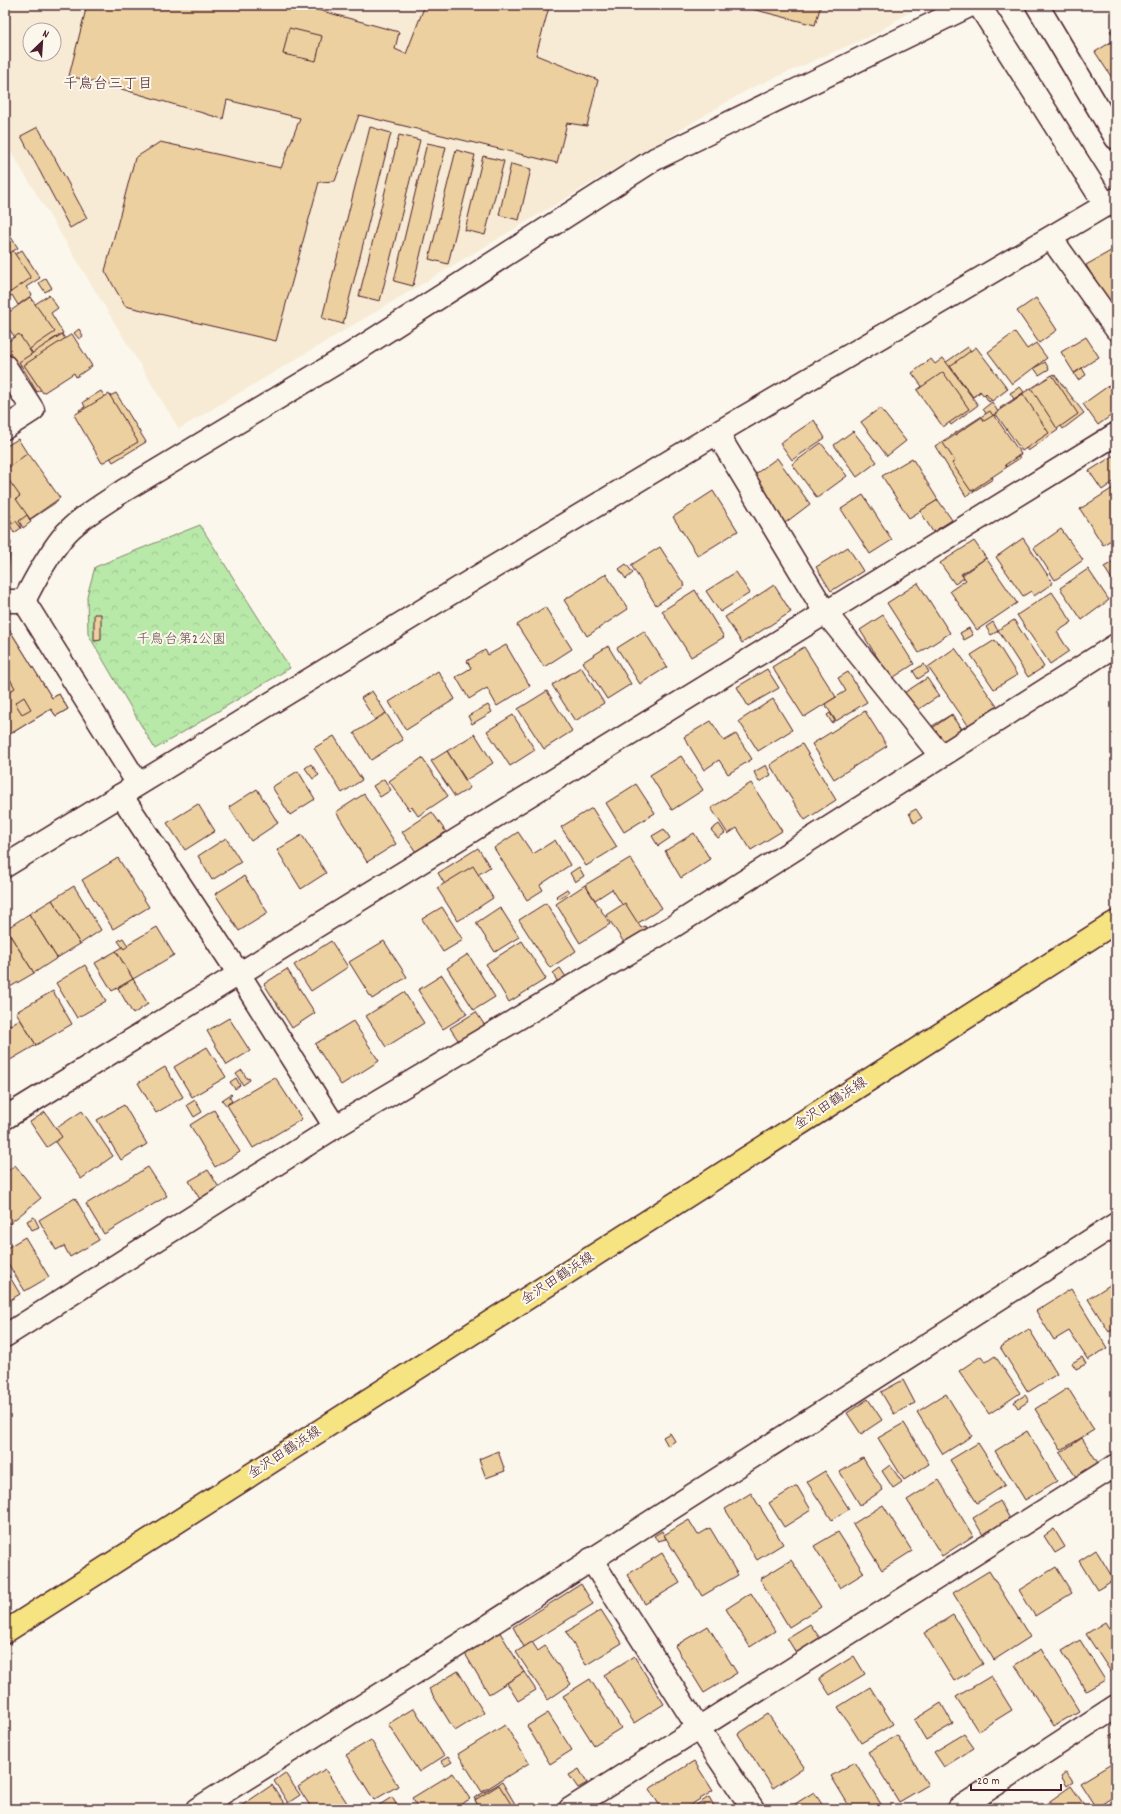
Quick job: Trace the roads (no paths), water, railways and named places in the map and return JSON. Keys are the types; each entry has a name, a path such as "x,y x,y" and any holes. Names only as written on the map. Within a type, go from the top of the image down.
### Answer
{"main road":[{"name":"金沢田鶴浜線","path":"5,1632 1115,929"}],"street":[{"path":"335,1127 239,974 130,789 14,601 41,568 63,537 93,511 123,491 351,354 655,159 972,5"},
{"path":"5,866 717,433 1111,202 979,5"},
{"path":"1037,5 1116,138"},
{"path":"1051,238 1116,328"},
{"path":"5,366 33,410 5,428"},
{"path":"717,433 825,612 940,755"},
{"path":"5,1118 1116,434"},
{"path":"5,1336 335,1127 674,926 940,755 1116,645"},
{"path":"197,1809 419,1670 1116,1224"},
{"path":"570,1809 1116,1465"},
{"path":"591,1559 699,1729 753,1809"},
{"path":"958,1809 1116,1706"}],"district":[{"name":"千鳥台三丁目","path":"108,85"}],"park label":[{"name":"千鳥台第2公園","path":"181,640"}]}
